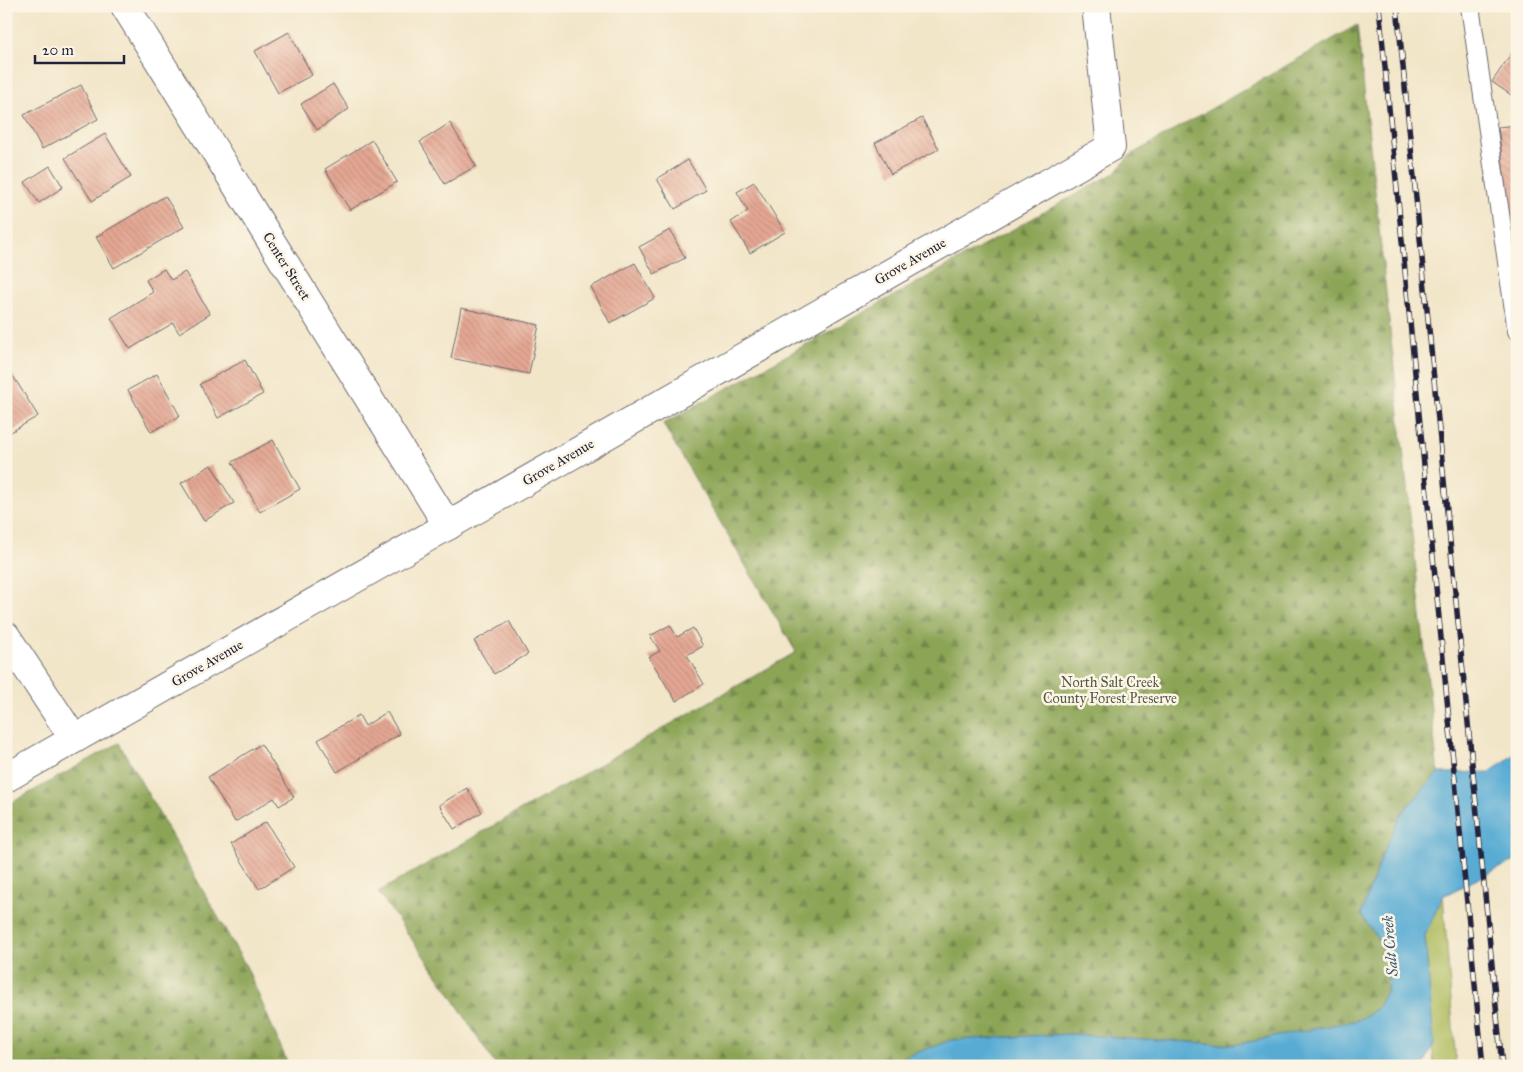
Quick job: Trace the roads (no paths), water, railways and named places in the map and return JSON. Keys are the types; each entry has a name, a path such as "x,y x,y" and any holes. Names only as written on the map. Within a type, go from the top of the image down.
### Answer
{"street":[{"name":"Center Street","path":"125,6 448,526"},
{"name":"Grove Avenue","path":"6,778 1111,147 1096,6"},
{"path":"6,636 74,739"}],"lane":[{"path":"1470,6 1517,331"}],"water":[{"name":"Salt Creek","path":"1517,752 1517,859 1443,896 1425,935 1434,1044 1423,1066 881,1066 951,1040 1069,1034 1234,1045 1358,1020 1377,1009 1387,990 1389,967 1378,939 1361,915 1381,857 1401,814 1438,773 1490,772"}],"railway":[{"path":"1379,6 1483,1066"},
{"path":"1397,6 1502,1066"}],"park label":[{"name":"North Salt Creek County Forest Preserve","path":"1110,690"}]}
